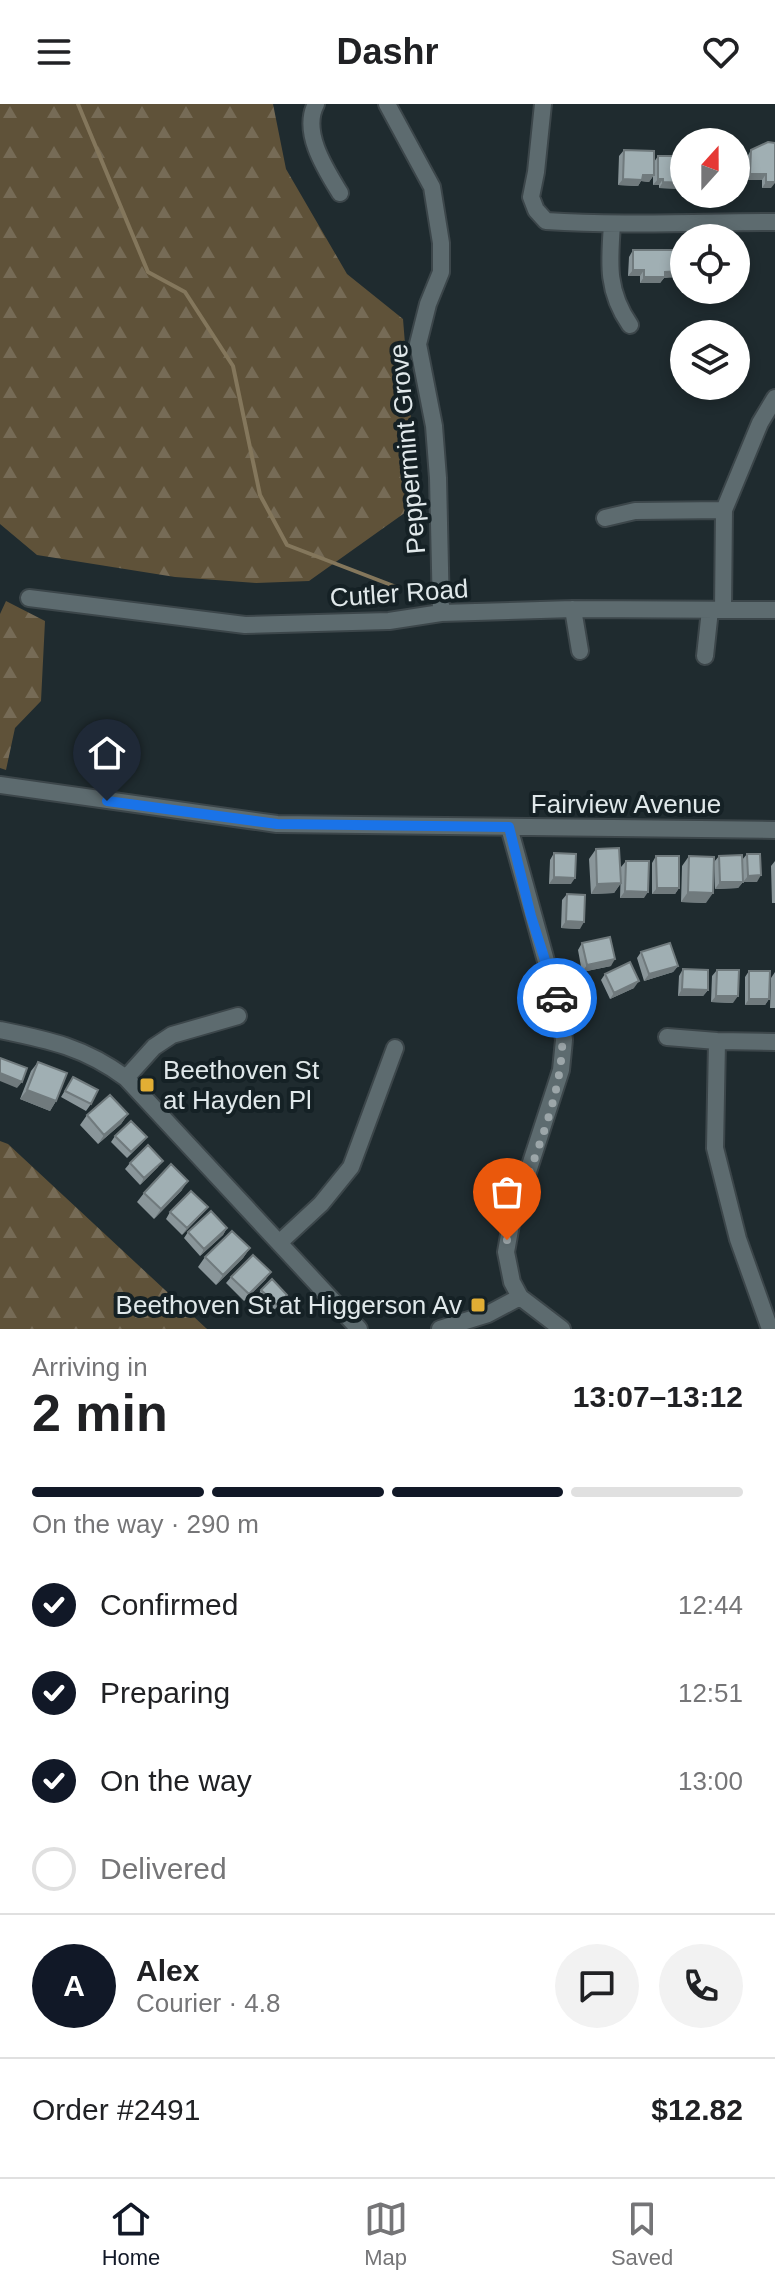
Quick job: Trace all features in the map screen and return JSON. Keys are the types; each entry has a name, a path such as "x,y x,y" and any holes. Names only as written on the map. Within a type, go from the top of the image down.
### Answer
{"street":[{"path":"316,104 313,108 313,138 340,193"},
{"name":"Peppermint Grove","path":"387,104 432,187 441,243 441,272 428,304 418,344 434,426 441,613"},
{"path":"543,104 531,197 536,210 546,221 612,225 775,222"},
{"path":"612,225 609,269 618,308 630,325"},
{"path":"705,656 716,610 724,510 760,423 775,398"},
{"path":"605,518 635,511 724,510"},
{"name":"Cutler Road","path":"29,598 245,625 389,621 441,613 573,609 775,610"},
{"path":"573,609 580,651"},
{"name":"Fairview Avenue","path":"0,785 277,824 775,830"},
{"path":"509,827 531,916 560,1012 564,1040 558,1079 507,1240 508,1267 520,1297 562,1329"},
{"path":"126,1078 154,1047 172,1035 238,1016"},
{"path":"0,1030 69,1045 106,1063 126,1078 359,1329"},
{"path":"667,1037 775,1042"},
{"path":"717,1041 715,1148 738,1239 770,1318"},
{"path":"279,1243 321,1204 351,1167 395,1048"},
{"path":"440,1329 488,1314 520,1297"}],"green space":[{"path":"0,104 273,104 286,169 347,274 403,319 411,419 413,507 309,581 256,583 175,577 37,555 0,524"},
{"path":"6,601 45,621 41,701 15,728 6,770 0,768 0,614"},
{"path":"0,1141 8,1144 207,1329 0,1329"}],"building":[{"path":"768,142 775,143 775,182 766,182 766,174 750,174 751,150"},
{"path":"624,150 654,151 654,175 643,175 642,180 623,179"},
{"path":"658,156 670,156 670,182 658,179"},
{"path":"633,250 670,250 670,272 665,272 665,277 644,277 644,270 633,270"},
{"path":"619,848 621,883 597,884 596,849"},
{"path":"554,853 576,854 575,878 554,877"},
{"path":"747,854 760,854 761,875 748,876"},
{"path":"742,855 743,882 720,882 719,856"},
{"path":"656,856 679,856 679,888 657,888"},
{"path":"689,856 714,857 713,893 688,892"},
{"path":"626,861 649,861 648,892 625,891"},
{"path":"567,894 585,895 584,922 566,921"},
{"path":"610,937 615,959 587,965 582,943"},
{"path":"670,943 678,966 649,974 641,952"},
{"path":"630,962 639,981 614,993 605,974"},
{"path":"683,969 708,970 708,990 682,989"},
{"path":"717,970 739,970 738,996 716,996"},
{"path":"749,971 770,971 769,999 749,999"},
{"path":"0,1058 27,1068 22,1082 0,1073"},
{"path":"38,1062 67,1073 56,1101 27,1090"},
{"path":"73,1077 98,1090 91,1104 65,1091"},
{"path":"110,1095 128,1114 104,1135 87,1115"},
{"path":"131,1121 147,1137 131,1152 115,1136"},
{"path":"148,1145 163,1161 144,1178 130,1163"},
{"path":"171,1164 188,1181 161,1209 144,1193"},
{"path":"191,1191 208,1207 187,1228 170,1212"},
{"path":"211,1211 227,1228 204,1249 188,1232"},
{"path":"232,1231 250,1248 223,1275 205,1257"},
{"path":"253,1255 271,1272 249,1294 231,1277"},
{"path":"272,1279 287,1295 277,1305 261,1290"}],"waterway":[{"path":"78,104 148,272 185,292 233,366 260,495 287,545 399,588"}],"way so far":[{"path":"507,1240 561,1070 563,1026 557,998"}],"place":[{"name":"Beethoven St at Hayden Pl","path":"147,1085"},
{"name":"Beethoven St at Higgerson Av","path":"478,1305"}],"route":[{"path":"107,801 277,824 509,827 531,916 557,998"}]}
